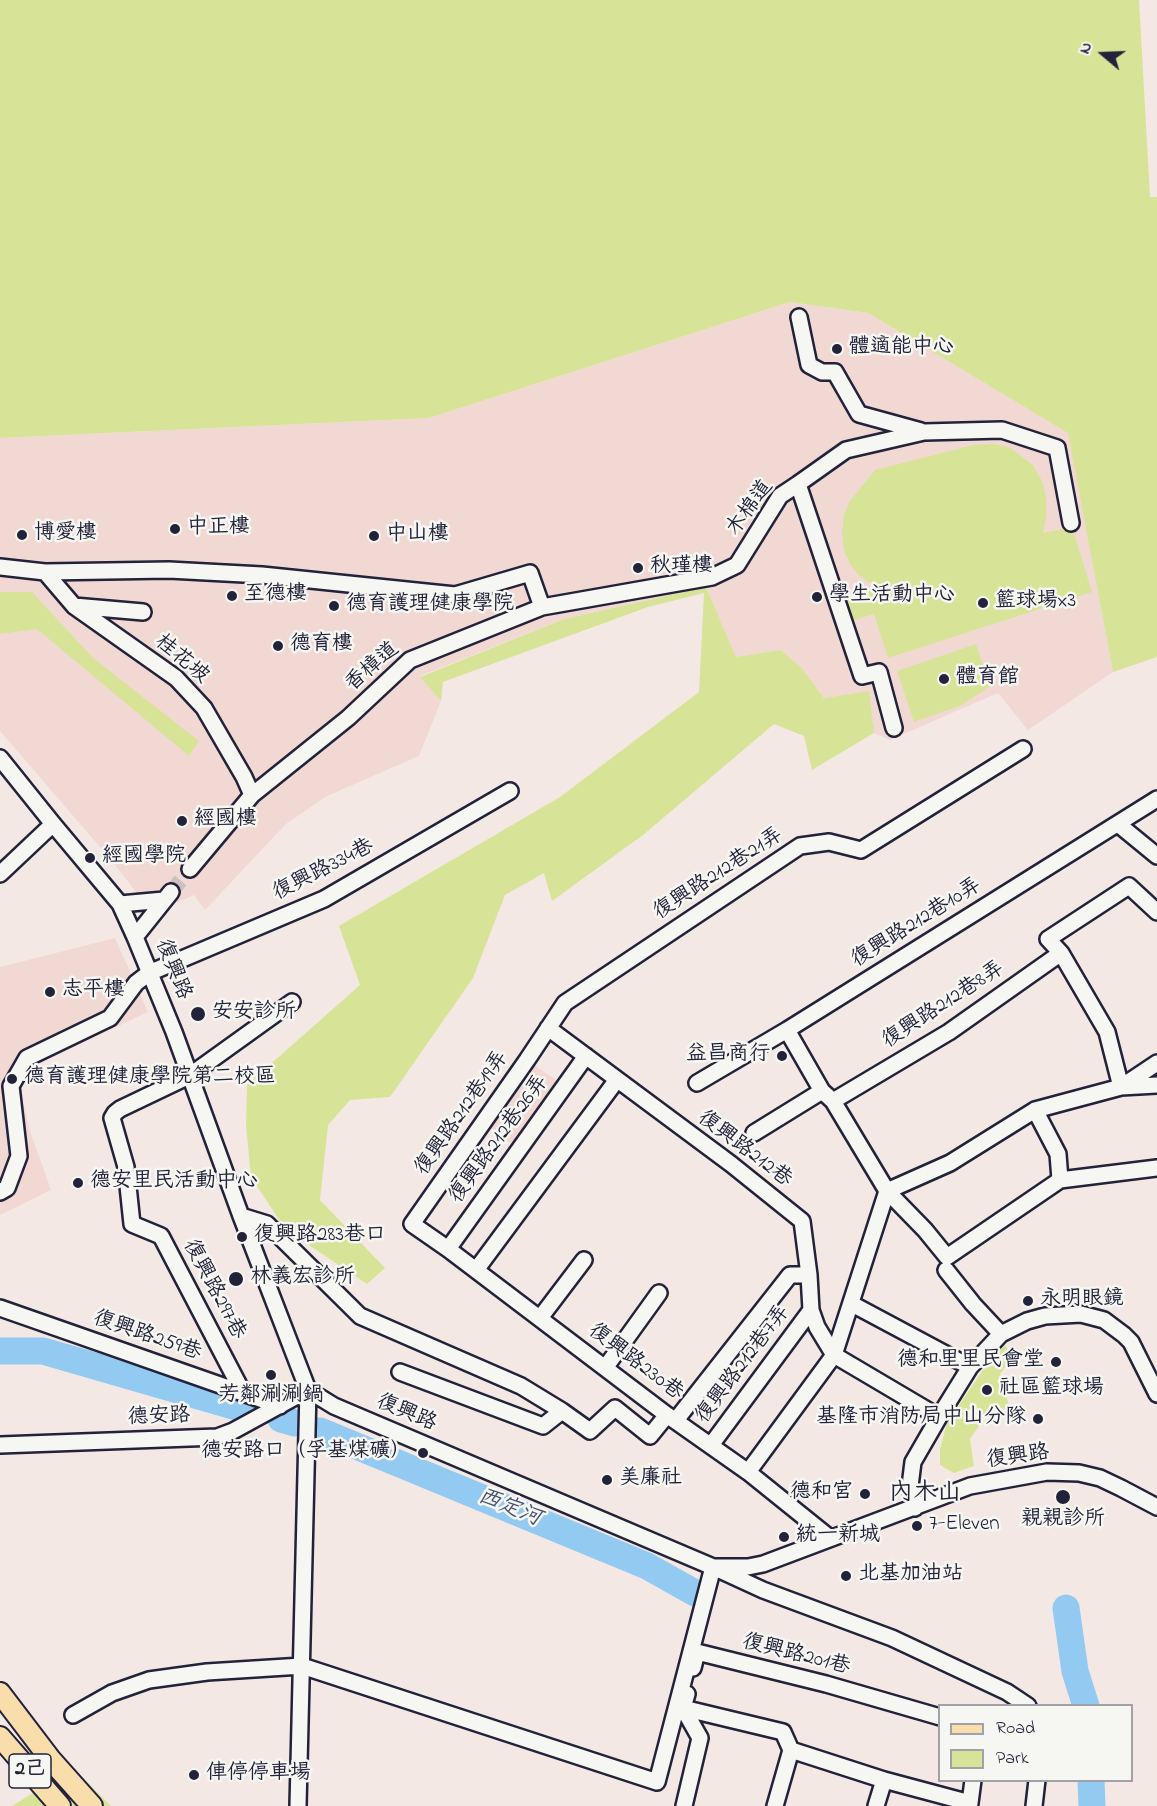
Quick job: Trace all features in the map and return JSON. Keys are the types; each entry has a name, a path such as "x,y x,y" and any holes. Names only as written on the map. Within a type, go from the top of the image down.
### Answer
{"main road":[{"path":"0,1693 51,1760 92,1806"},
{"name":"2己","path":"0,1737 60,1806"}],"street":[{"path":"799,317 808,365 822,372 835,372 859,414 924,432"},
{"path":"798,484 846,450 924,432 1002,430 1057,448 1071,523"},
{"name":"木棉道","path":"542,607 712,577 737,565 780,496 798,484 862,676 879,672 894,728"},
{"path":"0,567 45,572 169,570 262,575 455,595 530,573 542,607"},
{"name":"桂花坡","path":"45,572 74,606 176,678 204,708 252,795"},
{"path":"74,606 144,612"},
{"name":"香樟道","path":"252,795 348,718 410,660 542,607"},
{"name":"復興路212巷21弄","path":"548,1028 565,1003 800,846 829,842 861,850 1023,748"},
{"name":"復興路","path":"0,758 120,904 174,1032 308,1390 334,1406 713,1567 748,1567 763,1564 970,1486 1047,1472 1079,1473 1100,1478 1157,1507"},
{"name":"復興路334巷","path":"149,973 324,899 510,791"},
{"path":"190,869 252,795"},
{"name":"復興路212巷10弄","path":"698,1083 1157,799"},
{"path":"0,874 52,824"},
{"path":"1118,824 1157,856"},
{"path":"1121,1087 1107,1032 1061,953 1048,939 1129,886 1157,912"},
{"path":"120,904 167,896 135,937"},
{"name":"復興路212巷8弄","path":"754,1133 949,1032 1061,953"},
{"path":"0,1192 7,1188 19,1156 10,1086 27,1058 110,1018 136,983 149,973"},
{"name":"復興路297巷","path":"242,1391 161,1236 132,1224 126,1167 112,1118 114,1113 120,1109 189,1076 292,1002"},
{"name":"復興路212巷","path":"548,1028 616,1081 731,1164 802,1221 810,1275 812,1310 817,1327 834,1355 939,1417"},
{"name":"復興路212巷19弄","path":"412,1224 548,1028"},
{"path":"787,1030 887,1191 925,1230 946,1257 1060,1180 1157,1168"},
{"name":"復興路212巷26弄","path":"448,1249 586,1056"},
{"path":"1121,1087 1157,1063"},
{"path":"476,1270 616,1081"},
{"path":"748,1472 834,1355 887,1191 950,1163 1035,1110 1121,1087 1157,1085"},
{"path":"1035,1110 1058,1154 1060,1180"},
{"path":"241,1216 267,1224 360,1316 521,1386 590,1431 615,1408 650,1436 671,1418 790,1275 810,1275"},
{"name":"復興路230巷","path":"412,1224 671,1418 748,1472 830,1538"},
{"path":"540,1318 584,1260"},
{"path":"946,1270 1000,1334"},
{"path":"605,1368 659,1293"},
{"path":"852,1304 970,1367"},
{"name":"復興路259巷","path":"0,1308 280,1406"},
{"name":"復興路212巷7弄","path":"711,1445 812,1310"},
{"path":"915,1508 910,1486 913,1462 970,1367 1000,1334 1045,1316 1081,1314 1104,1320 1131,1342 1157,1394"},
{"path":"400,1372 543,1426 562,1411"},
{"path":"298,1806 308,1390"},
{"name":"德安路","path":"0,1445 217,1437 233,1431 308,1390"},
{"path":"763,1564 763,1590"},
{"path":"73,1715 112,1693 149,1680 207,1671 302,1666 657,1782 713,1567 763,1590 892,1638 1007,1692 1025,1704"},
{"name":"復興路201巷","path":"683,1708 697,1652 826,1684 938,1717"},
{"path":"683,1708 783,1732 791,1750 776,1806"},
{"path":"683,1708 700,1738 684,1806"},
{"path":"791,1750 970,1805 973,1782"},
{"path":"876,1806 884,1780"},
{"path":"1034,1806 1037,1782"}],"shaded area":[{"name":"德育護理健康學院","path":"790,302 868,313 1069,433 1113,672 1028,730 998,693 890,740 874,733 868,692 824,698 802,668 781,650 736,658 706,587 564,619 420,676 441,701 419,756 327,796 286,824 205,910 194,895 153,913 106,854 0,731 0,438 429,418"},
{"name":"德育護理健康學院第二校區","path":"115,938 148,1012 29,1068 20,1090 31,1134 51,1190 0,1215 0,967"},
{"path":"527,1060 562,1084 517,1148 484,1122"}],"green space":[{"path":"0,0 1139,0 1150,197 1157,197 1157,657 1113,672 1068,433 868,313 790,302 429,418 0,438"},
{"path":"993,444 1009,447 1033,465 1043,483 1046,498 1043,533 1072,527 1092,592 888,658 874,614 851,621 844,600 879,588 859,576 844,551 842,534 844,515 850,501 875,470 973,445"},
{"path":"706,587 736,657 781,650 802,668 824,698 869,691 874,733 812,770 804,736 774,724 643,835 552,901 544,873 505,895 473,978 390,1097 350,1100 328,1125 320,1200 385,1268 367,1284 285,1229 251,1177 246,1125 247,1085 360,985 339,926 560,797 699,692 704,593 648,607 443,682 441,701 420,677 564,619"},
{"path":"0,592 32,592 93,658 199,741 189,756 37,629 0,634"},
{"name":"體育館","path":"976,644 990,686 962,705 914,722 897,671"},
{"path":"1002,1342 1013,1356 1000,1374 1010,1409 988,1408 970,1439 974,1466 954,1473 940,1465 940,1449 947,1423"},
{"path":"73,1768 111,1806 12,1806"}],"waterway":[{"name":"西定河","path":"0,1351 43,1351 247,1410"},
{"name":"西定河","path":"281,1419 295,1423"},
{"name":"西定河","path":"320,1431 647,1566 695,1593"},
{"name":"西定河","path":"1066,1608 1075,1671 1085,1704"},
{"name":"西定河","path":"1091,1782 1092,1806"}],"tunnel":[{"path":"171,892 190,869"}],"place":[{"name":"體適能中心","path":"837,349"},
{"name":"中正樓","path":"175,529"},
{"name":"博愛樓","path":"22,535"},
{"name":"中山樓","path":"374,536"},
{"name":"秋瑾樓","path":"638,568"},
{"name":"至德樓","path":"232,596"},
{"name":"學生活動中心","path":"817,597"},
{"name":"籃球場x3","path":"983,603"},
{"name":"德育護理健康學院","path":"334,606"},
{"name":"德育樓","path":"278,646"},
{"name":"體育館","path":"944,679"},
{"name":"經國樓","path":"182,821"},
{"name":"經國學院","path":"90,858"},
{"name":"志平樓","path":"50,992"},
{"name":"安安診所","path":"198,1014"},
{"name":"益昌商行","path":"782,1056"},
{"name":"德育護理健康學院第二校區","path":"12,1079"},
{"name":"德安里民活動中心","path":"78,1183"},
{"name":"復興路283巷口","path":"242,1237"},
{"name":"林義宏診所","path":"236,1279"},
{"name":"永明眼鏡","path":"1028,1301"},
{"name":"德和里里民會堂","path":"1056,1362"},
{"name":"芳鄰涮涮鍋","path":"271,1375"},
{"name":"社區籃球場","path":"987,1390"},
{"name":"基隆市消防局中山分隊","path":"1038,1419"},
{"name":"德安路口（孚基煤礦）","path":"423,1453"},
{"name":"美廉社","path":"607,1480"},
{"name":"德和宮","path":"865,1494"},
{"name":"親親診所","path":"1063,1497"},
{"name":"7-Eleven","path":"917,1526"},
{"name":"統一新城","path":"784,1537"},
{"name":"北基加油站","path":"846,1576"},
{"name":"俥停停車場","path":"194,1775"}],"district":[{"name":"內木山","path":"925,1495"}]}
